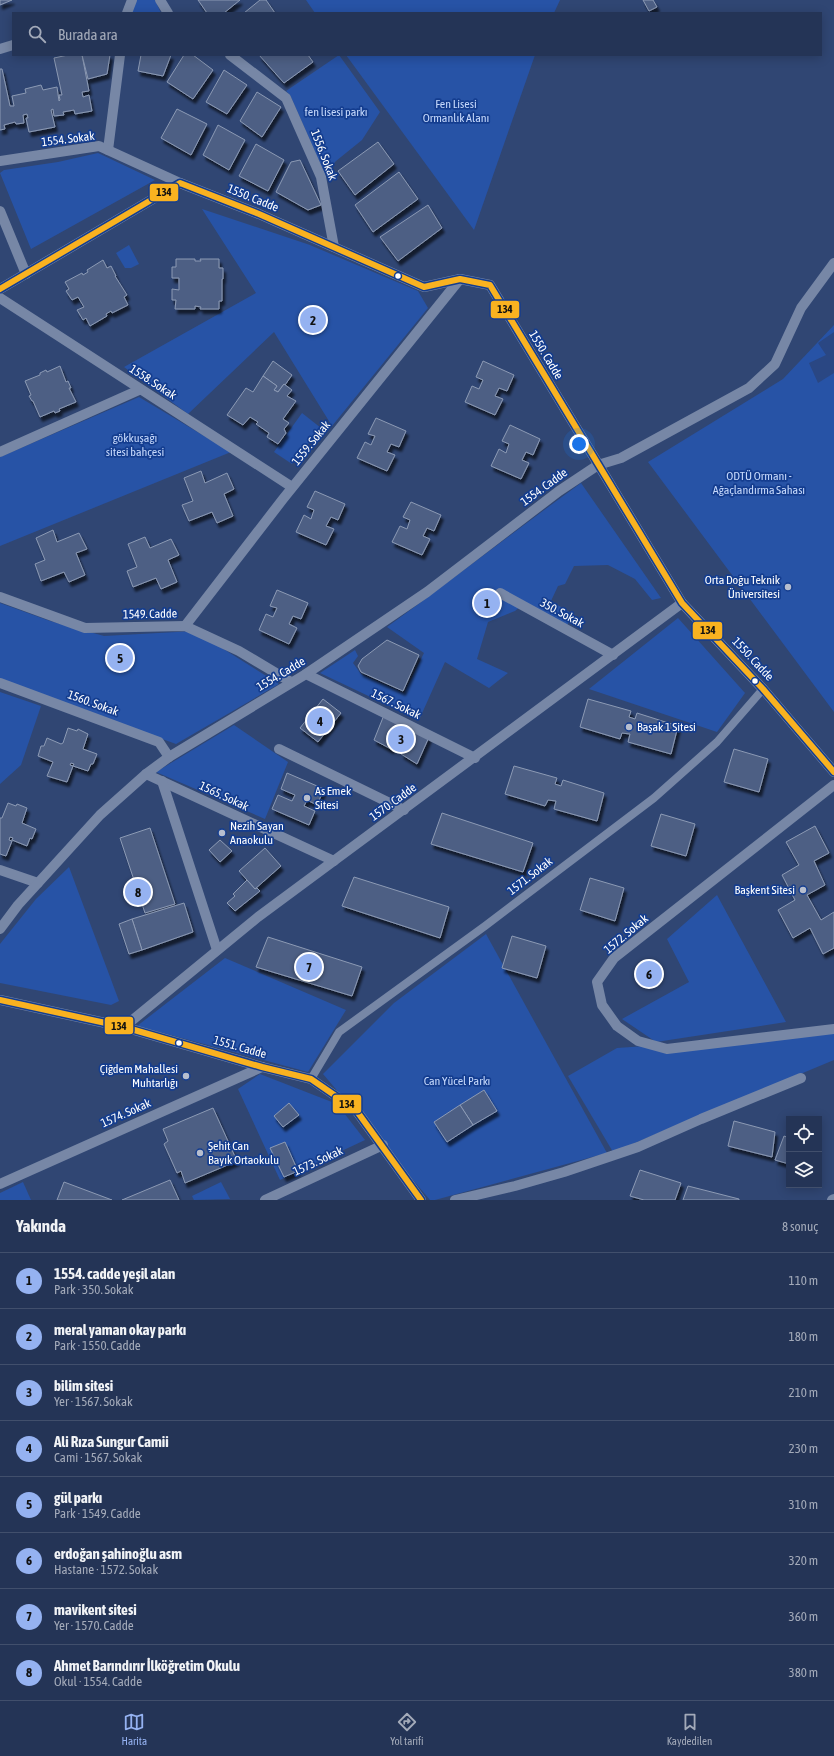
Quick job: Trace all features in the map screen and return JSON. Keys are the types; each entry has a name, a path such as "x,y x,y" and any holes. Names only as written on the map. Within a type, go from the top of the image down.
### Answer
{"street":[{"path":"127,12 132,0"},
{"path":"160,0 167,12"},
{"path":"0,48 12,45"},
{"path":"108,150 120,56"},
{"name":"1556. Sokak","path":"231,56 286,98 321,177 334,247"},
{"name":"1554. Sokak","path":"0,162 99,146 180,183"},
{"path":"0,289 180,183"},
{"name":"1550. Cadde","path":"180,183 259,214 424,287 460,279 490,285 682,603 763,689 834,772"},
{"path":"0,211 26,274"},
{"name":"1554. Cadde","path":"0,928 38,883 100,815 146,774 169,757 306,674 426,592 559,491 598,465 621,458 749,388 775,364 801,308 834,264"},
{"name":"1559. Sokak","path":"186,626 292,487 460,279"},
{"name":"1558. Sokak","path":"0,298 139,390 292,487"},
{"path":"0,452 139,390"},
{"name":"350. Sokak","path":"500,593 613,655"},
{"name":"1549. Cadde","path":"0,597 85,628 186,626 239,651 291,682"},
{"name":"1570. Cadde","path":"124,1027 258,917 475,758 682,603"},
{"name":"1567. Sokak","path":"306,674 475,758"},
{"name":"1560. Sokak","path":"0,683 159,742 169,757"},
{"name":"1571. Sokak","path":"311,1079 339,1032 479,930 654,798 717,742 763,689"},
{"path":"279,749 404,810"},
{"name":"1565. Sokak","path":"146,774 334,861"},
{"path":"162,781 217,950"},
{"name":"1572. Sokak","path":"834,785 614,958 597,982 602,1005 617,1026 638,1041 667,1049 834,1029"},
{"path":"0,870 38,883"},
{"name":"1551. Cadde","path":"0,1000 124,1027 262,1067 311,1079 356,1110 383,1145 421,1200"},
{"name":"1574. Sokak","path":"0,1184 262,1067"},
{"path":"455,1200 516,1186 564,1172 638,1147 700,1119 801,1078"},
{"name":"1573. Sokak","path":"265,1200 383,1145"}],"green space":[{"path":"136,0 155,0 161,12 132,12"},
{"path":"306,0 560,0 554,12 314,12"},
{"name":"fen lisesi parkı","path":"340,56 380,112 362,140 336,161 325,174 290,95 286,91"},
{"name":"Fen Lisesi Ormanlık Alanı","path":"347,56 535,56 474,230"},
{"path":"98,153 155,180 31,249 0,173 4,170 58,162"},
{"path":"202,209 310,245 418,291 428,308 332,426 274,332 188,414 124,367 256,293"},
{"path":"129,245 139,264 131,268 125,268 116,253"},
{"name":"ODTÜ Ormanı - Ağaçlandırma Sahası","path":"834,325 834,712 648,462 783,379"},
{"name":"gökkuşağı sitesi bahçesi","path":"139,397 231,452 0,546 0,457"},
{"path":"302,413 321,428 292,464 274,452"},
{"path":"581,483 661,598 652,600 635,579 608,565 574,566 565,584 558,586 551,601 571,613 566,630 522,605 515,611 488,622 477,659 508,673 489,688 445,662 419,720 320,673 355,650 358,656 353,663 361,674 404,693 424,653 387,627"},
{"path":"0,603 50,621 104,636 195,631 279,684 176,744 0,680"},
{"path":"678,618 745,693 717,732 589,689"},
{"path":"0,692 41,706 21,765 0,784"},
{"path":"234,725 288,762 265,819 156,772"},
{"path":"69,867 119,1001 111,1005 0,983 0,944 36,899"},
{"path":"717,895 786,1022 656,1042 622,1019 689,982 667,939"},
{"name":"Can Yücel Parkı","path":"486,934 607,1153 435,1200 430,1200 323,1074 394,1003"},
{"path":"225,958 346,1010 308,1072 137,1026"},
{"path":"834,1033 834,1060 613,1152 568,1076 617,1048"},
{"path":"260,1074 337,1104 365,1140 280,1180 238,1089"},
{"path":"23,1182 31,1200 0,1200 0,1193"},
{"path":"221,1182 230,1199 194,1200 192,1196"}],"shaded area":[{"path":"834,332 834,373 818,383 809,363 826,355 818,343"}],"building":[{"path":"0,0 12,0 0,5"},
{"path":"198,0 240,0 225,12 206,12"},
{"path":"260,0 266,0 274,12 245,12"},
{"path":"643,0 653,0 657,7 649,11"},
{"path":"63,56 82,56 89,91 82,92 83,97 89,95 92,111 75,114 74,110 63,112 64,115 54,116 53,109 51,110 55,127 29,132 26,118 28,118 27,114 23,115 24,123 16,124 15,122 4,125 5,129 0,130 0,69 2,69 10,106 14,106 12,96 26,93 25,89 41,85 43,90 57,87 59,101 59,95 62,95 54,58"},
{"path":"82,56 110,56 107,74 88,79"},
{"path":"141,56 171,56 163,76 138,71"},
{"path":"183,56 194,56 213,70 193,99 167,82"},
{"path":"260,56 309,56 313,62 284,83"},
{"path":"224,70 247,85 227,114 206,102"},
{"path":"257,92 281,107 262,137 240,121"},
{"path":"177,109 207,124 191,155 161,138"},
{"path":"218,125 245,140 229,170 203,155"},
{"path":"378,142 394,164 355,195 338,171"},
{"path":"256,144 284,160 268,191 239,176"},
{"path":"300,160 321,205 308,210 276,192 291,162"},
{"path":"399,172 418,199 373,232 355,205"},
{"path":"428,205 442,228 398,261 380,237"},
{"path":"176,259 195,259 195,261 201,261 200,259 219,259 219,268 223,268 223,279 222,301 219,301 219,309 200,309 201,307 195,306 195,309 175,309 176,300 172,300 172,289 179,290 179,278 172,278 172,267 176,267"},
{"path":"103,260 107,268 111,266 115,276 127,295 124,297 128,305 112,313 111,311 106,314 107,316 90,326 86,318 83,320 77,310 84,307 78,297 72,300 66,291 69,289 65,282 82,273 83,275 88,272 87,270"},
{"path":"273,361 292,375 278,392 274,390 277,386 263,376"},
{"path":"483,361 514,375 507,391 499,388 495,396 503,399 495,415 465,402 472,386 479,389 483,380 476,377"},
{"path":"60,366 66,382 68,381 71,388 69,388 76,402 59,409 60,411 55,413 54,411 40,417 33,401 29,396 31,395 25,381 40,375 40,373 46,370 47,372"},
{"path":"263,376 277,386 274,390 278,392 284,384 292,390 287,396 296,401 283,419 289,423 284,429 286,433 278,444 267,437 269,433 256,424 258,422 250,417 243,425 227,415 246,388 253,392"},
{"path":"376,418 406,431 399,447 391,444 387,452 395,455 387,471 357,458 365,442 371,445 375,436 368,434"},
{"path":"510,425 540,439 533,455 526,452 522,460 529,463 521,479 491,466 499,449 506,453 509,444 502,441"},
{"path":"201,471 205,483 227,473 234,489 224,494 233,516 217,523 212,512 189,521 182,505 193,501 184,478"},
{"path":"315,491 345,504 338,520 331,517 326,526 334,529 326,545 296,532 304,515 311,519 314,510 307,507"},
{"path":"411,502 441,515 434,531 427,528 423,536 430,539 422,555 392,542 400,526 407,529 410,520 403,517"},
{"path":"53,530 57,542 79,533 87,549 76,553 85,575 69,582 64,572 41,581 35,564 45,560 36,538"},
{"path":"145,537 150,548 171,539 179,555 168,560 177,582 161,589 156,578 133,587 127,571 137,567 128,544"},
{"path":"277,590 308,603 301,619 293,616 289,624 297,628 289,644 259,630 266,614 273,617 277,608 270,606"},
{"path":"387,640 419,655 403,691 361,672 358,666 362,659"},
{"path":"323,699 341,713 318,742 300,728"},
{"name":"Başak 1 Sitesi","path":"588,699 631,711 629,717 635,719 637,713 678,726 671,754 628,742 630,734 622,733 620,739 580,727"},
{"path":"384,715 429,737 417,764 401,754 406,747 395,741 391,749 374,740"},
{"path":"68,728 77,731 78,729 88,734 83,749 97,754 88,771 73,766 67,782 47,776 53,762 38,756 41,746 44,746 47,738 61,744 63,743"},
{"path":"734,749 768,759 759,792 724,782"},
{"path":"514,766 557,778 555,784 561,786 563,780 604,793 597,821 554,809 556,801 548,800 545,806 505,794"},
{"name":"As Emek Sitesi","path":"287,773 324,789 317,805 307,800 304,806 315,811 309,825 272,809 278,795 292,801 295,795 281,789"},
{"path":"8,803 16,806 17,804 27,808 22,823 36,829 27,846 12,840 13,838 10,837 9,840 12,841 6,856 0,854 0,818 2,818"},
{"path":"442,813 533,843 523,872 431,844"},
{"path":"661,814 695,824 686,856 651,846"},
{"name":"Başkent Sitesi","path":"815,826 829,853 814,861 825,885 807,895 821,920 834,912 834,948 823,954 810,928 793,938 778,910 795,900 782,875 799,865 786,842"},
{"path":"150,828 175,904 145,913 120,838"},
{"path":"220,840 232,851 220,862 209,850"},
{"path":"265,848 281,866 255,889 239,871"},
{"path":"354,877 449,907 440,938 342,906"},
{"path":"590,878 624,888 615,921 580,910"},
{"path":"247,880 255,889 257,888 260,891 235,911 227,903 235,896 233,894"},
{"path":"184,903 193,932 142,950 132,919"},
{"path":"132,919 142,950 129,954 119,924"},
{"path":"512,936 546,946 537,978 502,968"},
{"path":"268,937 362,967 352,996 256,967"},
{"path":"484,1090 497,1111 473,1125 460,1105"},
{"path":"289,1103 299,1115 283,1127 274,1116"},
{"path":"460,1105 473,1125 447,1142 434,1122"},
{"name":"Şehit Can Bayık Ortaokulu","path":"213,1108 237,1161 185,1183 181,1171 177,1173 164,1144 168,1141 163,1129"},
{"path":"734,1121 775,1132 772,1157 728,1146"},
{"path":"784,1136 786,1137 786,1163 775,1160"},
{"path":"285,1142 298,1171 284,1177 270,1148"},
{"path":"640,1170 681,1183 675,1200 644,1200 630,1196"},
{"path":"170,1180 179,1200 122,1200"},
{"path":"64,1182 112,1200 57,1200"},
{"path":"688,1186 739,1199 739,1200 683,1200"}],"transit line":[{"name":"134","path":"0,289 180,183 259,214 424,287 460,279 490,285 682,603 763,689 834,772"},
{"name":"134","path":"0,1000 124,1027 262,1067 311,1079 356,1110 421,1200"}],"place":[{"name":"meral yaman okay parkı","path":"313,320"},
{"name":"Orta Doğu Teknik Üniversitesi","path":"788,587"},
{"name":"1554. cadde yeşil alan","path":"487,603"},
{"name":"gül parkı","path":"120,658"},
{"name":"Ali Rıza Sungur Camii","path":"320,721"},
{"name":"Başak 1 Sitesi","path":"629,727"},
{"name":"bilim sitesi","path":"401,739"},
{"name":"As Emek Sitesi","path":"307,798"},
{"name":"Nezih Sayan Anaokulu","path":"222,833"},
{"name":"Başkent Sitesi","path":"803,890"},
{"name":"Ahmet Barındırır İlköğretim Okulu","path":"138,892"},
{"name":"mavikent sitesi","path":"309,967"},
{"name":"erdoğan şahinoğlu asm","path":"649,974"},
{"name":"Çiğdem Mahallesi Muhtarlığı","path":"186,1076"},
{"name":"Şehit Can Bayık Ortaokulu","path":"200,1153"}]}
